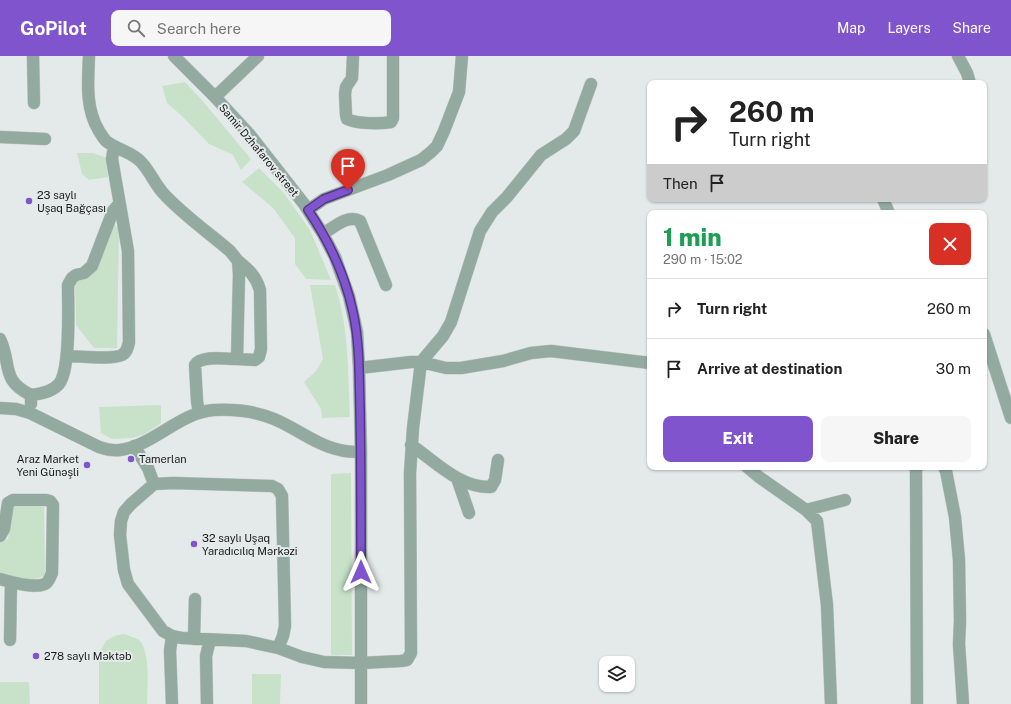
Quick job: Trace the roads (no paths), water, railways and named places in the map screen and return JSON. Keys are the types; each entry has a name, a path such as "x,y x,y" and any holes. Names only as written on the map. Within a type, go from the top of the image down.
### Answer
{"street":[{"path":"33,56 34,103"},
{"path":"89,56 87,88 90,106 96,126 105,140 137,158 162,192 230,251 238,261 251,272 258,282 260,290 261,349 259,357 254,360 204,358 197,361 195,365 196,394 199,413"},
{"name":"Samir Dzhafarov street","path":"174,56 215,97 254,141 308,210 324,234 335,257 349,296 357,332 359,368 361,452 361,704"},
{"path":"215,97 258,56"},
{"path":"353,56 352,78 346,87 345,94 347,120 353,122 385,123 391,122 393,118 393,56"},
{"path":"308,210 324,199 388,175 421,160 431,152 437,146 459,92 462,56"},
{"path":"958,56 969,80"},
{"path":"278,648 283,636 284,626 282,496 278,489 272,486 173,483 154,484 124,512 121,521 120,535 124,570 128,584 163,631 172,636 194,639 246,641 278,648 310,659 324,662 361,663 407,660 411,653 411,445 421,362 443,336 450,322 480,231 492,212 507,197 541,155 566,139 574,131 590,84"},
{"path":"0,136 45,139"},
{"path":"67,356 114,358 123,355 128,349 130,342 128,251 112,159 114,146"},
{"path":"0,339 9,378 22,392 31,396 44,394 60,383 64,374 67,356 68,285 72,278 76,275 84,273 92,266 113,211 120,204"},
{"path":"324,234 349,218 355,218 360,221 386,285"},
{"path":"237,359 238,261"},
{"path":"987,343 1011,418"},
{"path":"359,368 397,362 421,362 446,368 461,368 503,361 531,353 551,351 647,363"},
{"path":"30,413 31,396"},
{"path":"0,408 16,409 30,413 98,447 108,450 119,450 134,446 199,413 213,410 238,410 257,413 275,419 327,446 340,450 361,452"},
{"path":"411,445 457,478 483,487 491,487 495,480 498,460"},
{"path":"134,446 148,468 154,484"},
{"path":"751,470 806,510 817,521 819,549 827,604 831,704"},
{"path":"916,470 917,704"},
{"path":"946,470 955,517 959,560 959,644 963,704"},
{"path":"457,478 469,513"},
{"path":"0,536 4,529 8,503 13,500 46,500 50,501 53,505 52,573 49,580 46,583 37,585 6,581 10,640"},
{"path":"806,510 845,500"},
{"path":"194,639 195,599"},
{"path":"172,636 170,651 172,704"},
{"path":"207,704 206,656 210,640"}],"place":[{"name":"23 saylı Uşaq Bağçası","path":"29,201"},
{"name":"Tamerlan","path":"131,459"},
{"name":"Araz Market Yeni Günəşli","path":"87,465"},
{"name":"32 saylı Uşaq Yaradıcılıq Mərkəzi","path":"194,544"},
{"name":"278 saylı Məktəb","path":"36,656"}]}
